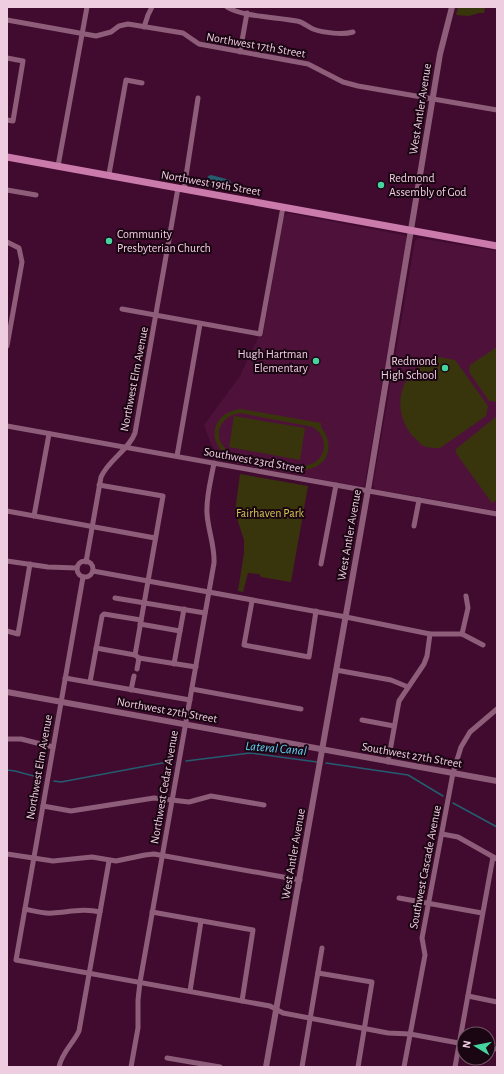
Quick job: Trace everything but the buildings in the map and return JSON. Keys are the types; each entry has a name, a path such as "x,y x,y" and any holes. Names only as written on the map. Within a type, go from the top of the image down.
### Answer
{"main road":[{"name":"Northwest 19th Street","path":"7,157 109,174 283,208 497,246"}],"street":[{"path":"58,166 87,7"},
{"path":"144,26 152,7"},
{"path":"227,7 247,13 298,21 314,29 346,34 353,32"},
{"name":"West Antler Avenue","path":"266,1067 368,490 412,231 440,54 452,7"},
{"path":"240,52 247,13"},
{"name":"Northwest 17th Street","path":"7,20 96,36 111,32 119,26 128,24 183,33 199,44 308,64 343,82 358,86 497,110"},
{"path":"7,58 23,61 13,121 7,120"},
{"path":"109,174 126,80 142,83"},
{"name":"Northwest Elm Avenue","path":"86,562 99,485 104,470 127,447 135,433 198,98"},
{"path":"7,190 36,195"},
{"path":"122,310 260,334 283,208"},
{"path":"7,242 19,248 22,262 7,346"},
{"path":"177,456 200,324"},
{"name":"Southwest 23rd Street","path":"7,426 497,514"},
{"path":"34,516 49,434"},
{"name":"Northwest Cedar Avenue","path":"131,1067 138,1028 138,1000 140,982 215,554 207,515 207,503 214,463"},
{"path":"99,485 163,496 140,622 137,669"},
{"path":"321,564 336,485"},
{"path":"414,526 419,500"},
{"path":"7,511 155,538"},
{"path":"7,561 77,568"},
{"path":"81,562 86,562 90,564 92,570 88,577 83,577 77,573 77,568 81,562"},
{"path":"7,632 18,634 30,564"},
{"path":"92,570 252,601 316,611 430,634 462,634 483,645"},
{"name":"Northwest Elm Avenue","path":"83,577 16,960 89,973"},
{"path":"462,634 468,608 466,596"},
{"path":"116,598 205,613"},
{"path":"252,601 244,646 308,657 316,611"},
{"path":"174,664 184,609"},
{"path":"90,682 102,616 104,614 180,631"},
{"path":"388,762 399,701 424,664 427,656 430,634"},
{"path":"96,648 196,667"},
{"path":"336,670 391,680 408,686"},
{"path":"131,690 134,676"},
{"path":"65,678 190,700"},
{"path":"192,689 301,709"},
{"name":"Northwest 27th Street","path":"7,692 322,750"},
{"name":"Southwest Cascade Avenue","path":"404,1067 425,955 422,938 453,773 461,747 470,732 497,709"},
{"path":"362,720 394,726"},
{"path":"7,739 21,739 53,747"},
{"name":"Southwest 27th Street","path":"322,750 497,781"},
{"path":"43,806 71,811 154,798 189,802 211,796 264,805"},
{"path":"442,834 458,837 495,858 482,913 464,1026"},
{"path":"7,854 53,861 92,857 116,861 154,854 300,880"},
{"path":"59,1067 63,1054 76,1037 79,1030 109,860"},
{"path":"399,898 482,913"},
{"path":"25,909 51,913 80,910 100,912"},
{"path":"152,912 253,930 242,1001"},
{"path":"190,991 200,921"},
{"path":"302,1067 322,948"},
{"path":"89,973 270,1006 282,1013 388,1033 410,1034 456,1043"},
{"path":"318,973 372,982 358,1067"},
{"path":"468,996 497,1002"},
{"path":"168,1058 220,1067"}],"shaded area":[{"name":"Hugh Hartman Elementary","path":"288,213 403,235 406,236 407,239 365,483 364,486 361,487 218,460 219,455 211,444 204,425 240,376 258,338 263,334 284,216"},
{"name":"Redmond High School","path":"418,238 497,251 497,511 375,489 373,485 415,241"}],"green space":[{"path":"458,7 485,7 484,13 469,16 456,15"},
{"path":"497,347 497,402 489,401 469,372 470,365"},
{"path":"439,357 455,360 488,406 486,416 440,448 434,448 422,445 411,433 402,417 401,398 406,381 412,373 424,364"},
{"path":"241,409 321,423 321,427 326,435 328,443 326,456 322,462 316,466 309,469 300,470 233,459 224,453 218,446 215,438 217,423 223,416 231,411","holes":["240,413 313,427 322,436 324,448 319,459 305,466 234,454 227,450 219,438 219,431 225,420"]},
{"path":"234,416 305,428 300,460 229,447"},
{"path":"497,416 497,500 492,503 456,453 456,449"},
{"name":"Fairhaven Park","path":"240,474 308,486 291,582 261,577 259,574 248,573 243,592 238,591 244,553 244,540 235,512"}],"water":[{"path":"211,175 230,180 231,183 226,186 208,185 206,183 208,176"}],"waterway":[{"name":"Lateral Canal","path":"186,761 250,753 317,762"},
{"name":"Lateral Canal","path":"54,781 61,782 173,761"},
{"name":"Lateral Canal","path":"326,763 408,775 443,796"},
{"name":"Lateral Canal","path":"7,770 41,778"},
{"name":"Lateral Canal","path":"453,803 497,827"}],"place":[{"name":"Redmond Assembly of God","path":"381,185"},
{"name":"Community Presbyterian Church","path":"109,241"},
{"name":"Hugh Hartman Elementary","path":"316,361"},
{"name":"Redmond High School","path":"445,368"}]}
